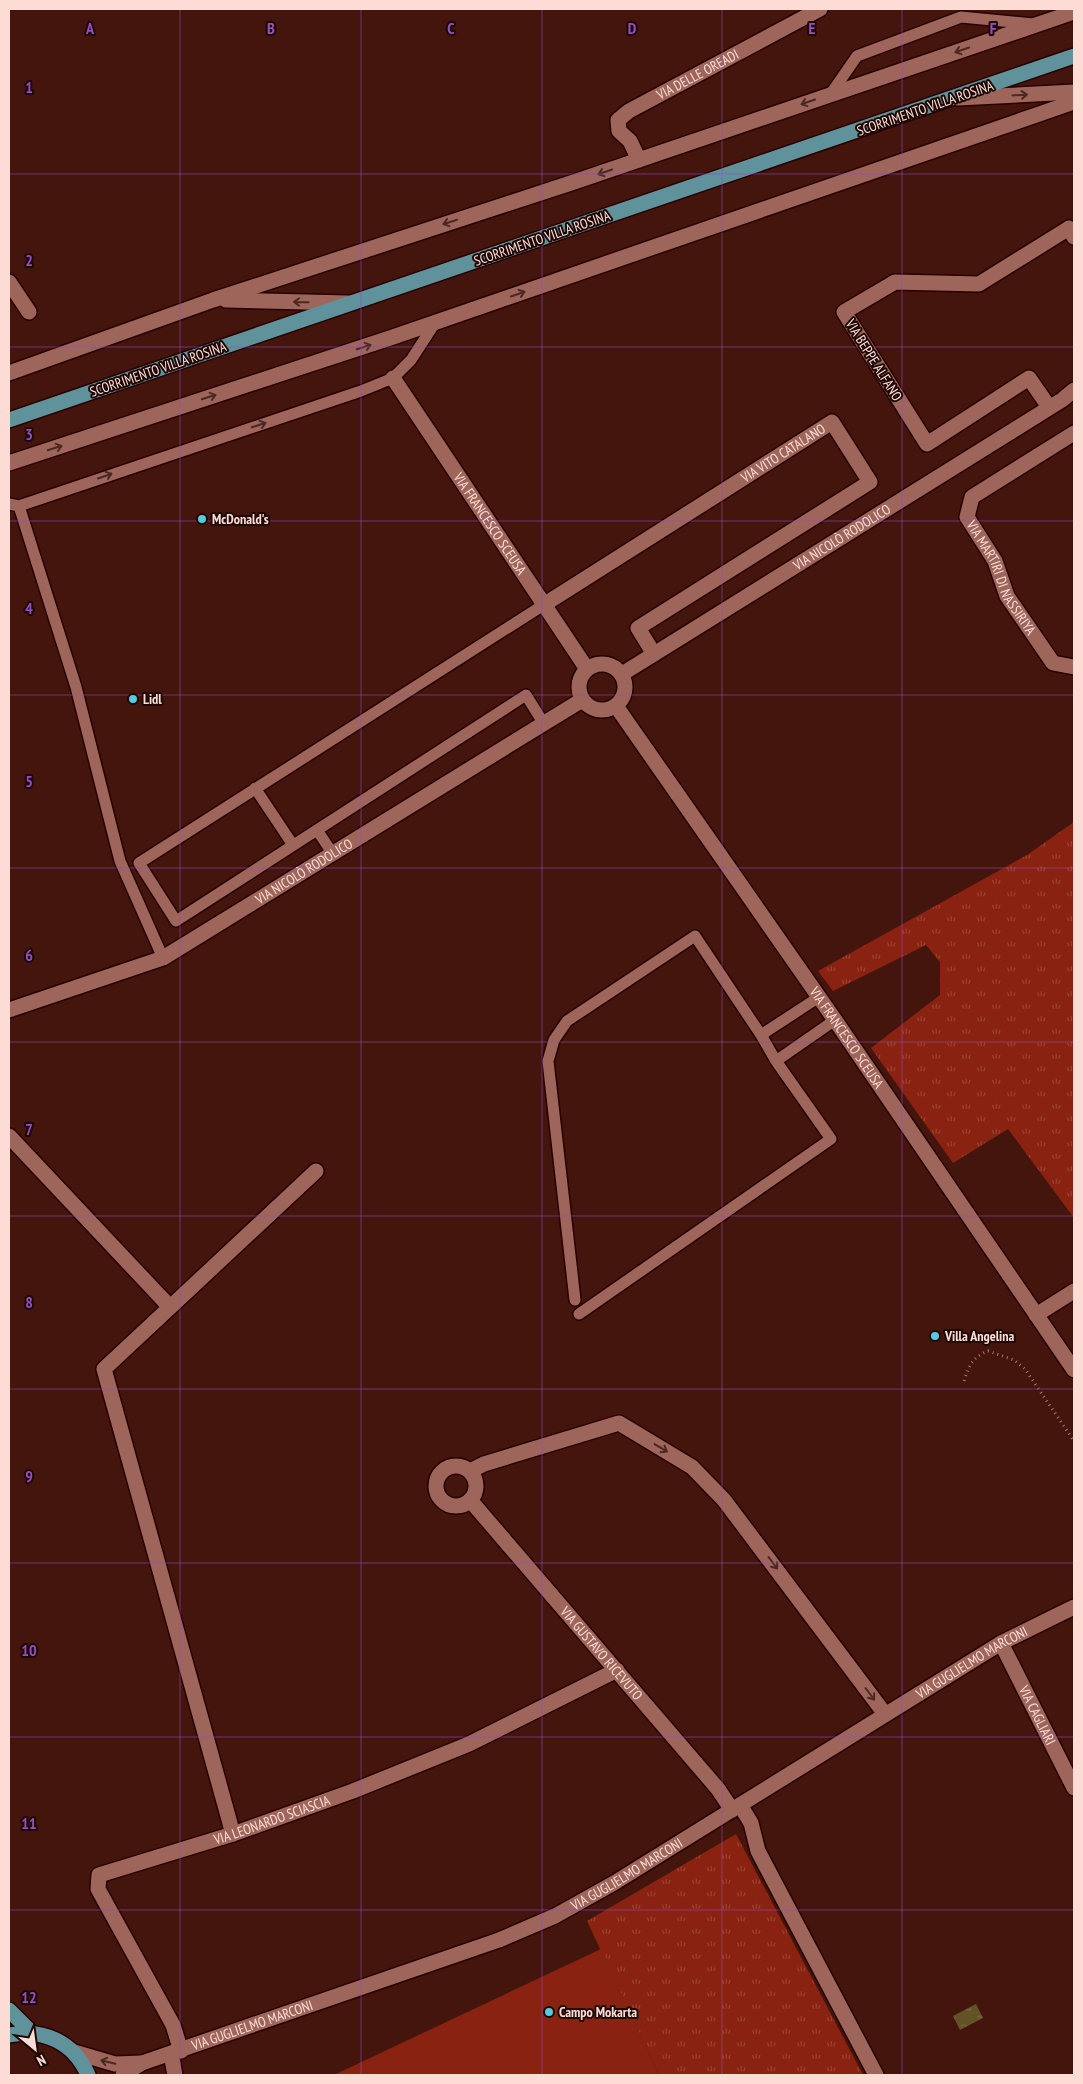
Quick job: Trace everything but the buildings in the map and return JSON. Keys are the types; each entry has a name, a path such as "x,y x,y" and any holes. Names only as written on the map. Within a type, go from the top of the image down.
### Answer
{"main road":[{"name":"SCORRIMENTO VILLA ROSINA","path":"9,420 1074,56"},
{"path":"9,2010 31,2032"},
{"path":"9,2035 31,2032 47,2035 62,2042 74,2052 88,2075"}],"street":[{"name":"VIA DELLE OREADI","path":"639,160 630,141 619,131 618,120 629,111 796,14 820,9"},
{"path":"9,373 214,300 639,160 1074,12"},
{"path":"954,98 1074,92"},
{"path":"9,463 435,323 1074,102"},
{"name":"VIA BEPPE ALFANO","path":"1062,401 1029,378 927,444 844,312 895,282 979,284 1069,228 1074,237"},
{"path":"9,282 30,312"},
{"path":"214,300 349,303"},
{"name":"VIA FRANCESCO SCEUSA","path":"393,378 587,669"},
{"name":"VIA NICOLÒ RODOLICO","path":"622,674 1062,401 1074,390"},
{"name":"VIA VITO CATALANO","path":"545,604 832,422 870,482 638,628 654,654"},
{"name":"VIA MARTIRI DI NASSIRIYA","path":"1074,433 972,497 967,517 995,561 1006,596 1053,662 1074,666"},
{"path":"594,665 609,665 622,674 626,688 625,695 616,706 602,711 587,706 582,700 578,687 587,669 594,665"},
{"name":"VIA NICOLÒ RODOLICO","path":"9,1010 163,958 582,700"},
{"name":"VIA FRANCESCO SCEUSA","path":"616,706 819,996 1074,1370"},
{"path":"9,1136 170,1307"},
{"path":"233,1834 104,1369 316,1171"},
{"path":"1036,1315 1074,1292"},
{"path":"470,1471 484,1464 619,1423 692,1467 724,1500 885,1714"},
{"path":"457,1466 470,1471 476,1483 476,1489 470,1500 457,1506 444,1501 437,1489 439,1476 444,1470 457,1466"},
{"name":"VIA GUSTAVO RICEVUTO","path":"470,1500 718,1789 751,1823 758,1851 876,2075"},
{"name":"VIA GUGLIELMO MARCONI","path":"123,2075 142,2063 499,1940 555,1916 614,1883 1001,1643 1074,1607"},
{"name":"VIA CAGLIARI","path":"1001,1643 1074,1788"},
{"name":"VIA LEONARDO SCIASCIA","path":"176,2052 173,2025 98,1889 99,1875 233,1834 345,1794 469,1744 617,1670"},
{"name":"VIA GUGLIELMO MARCONI","path":"74,2052 115,2064 142,2063"},
{"path":"175,2075 176,2052"}],"lane":[{"path":"830,95 857,56 961,17 1037,24"},
{"path":"163,958 120,861 76,687 14,505 361,392 393,378 410,360 435,323"},
{"path":"544,724 526,696 176,921 139,863 545,604"},
{"path":"255,788 294,845"},
{"path":"317,830 333,854"},
{"path":"575,1300 548,1061 554,1040 568,1021 695,936 761,1035 776,1061 831,1138 579,1314"},
{"path":"761,1035 819,996"},
{"path":"776,1061 835,1020"}],"path":[{"path":"964,1381 968,1367 976,1356 988,1351 1014,1360 1025,1369 1074,1441"}],"green space":[{"path":"1074,822 1074,1218 1008,1129 953,1163 871,1048 940,995 940,962 926,945 833,991 818,971 1027,855"},
{"path":"736,1834 863,2075 659,2075 587,1921"},
{"name":"Campo Mokarta","path":"601,1949 659,2075 336,2074"}],"water":[{"path":"976,2004 983,2018 960,2030 953,2016"}],"place":[{"name":"McDonald's","path":"202,519"},
{"name":"Lidl","path":"133,699"},
{"name":"Villa Angelina","path":"935,1336"},
{"name":"Campo Mokarta","path":"549,2012"}]}
